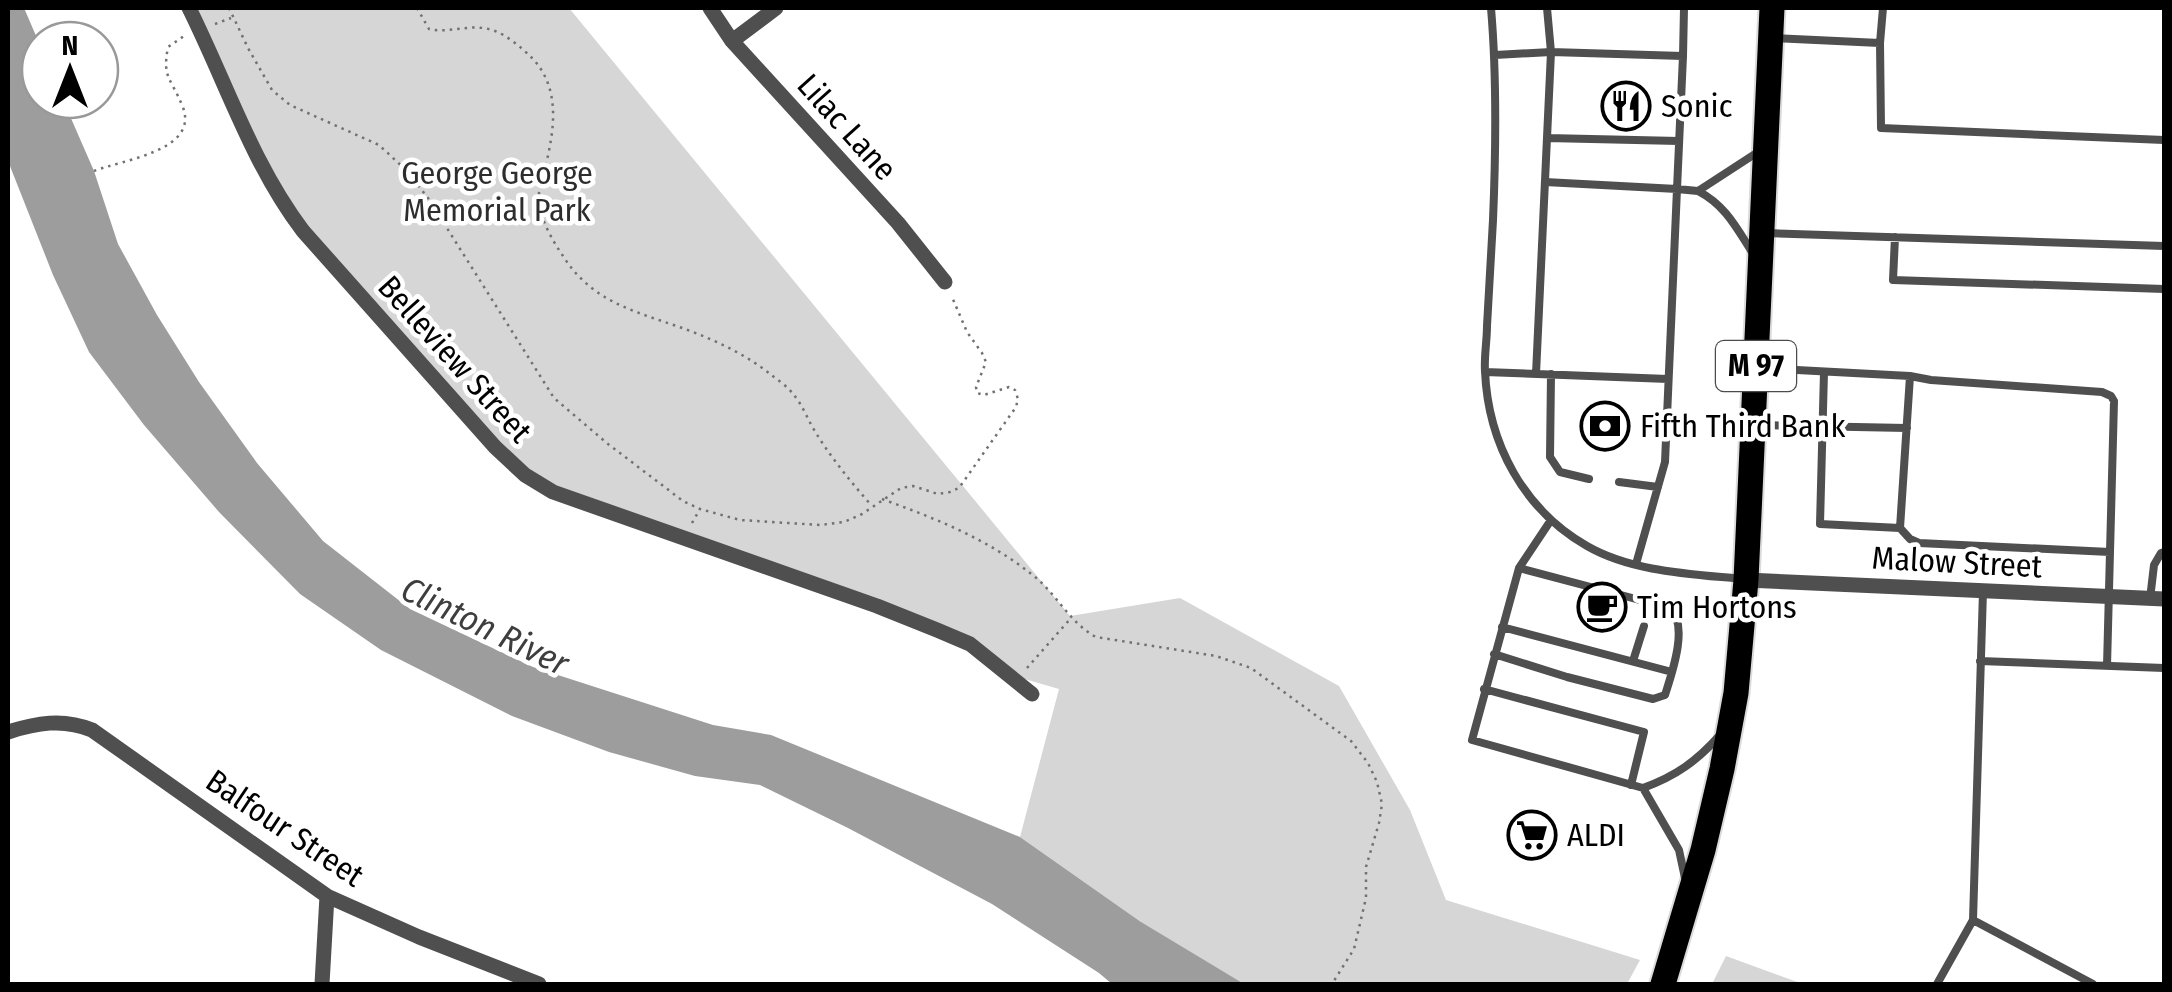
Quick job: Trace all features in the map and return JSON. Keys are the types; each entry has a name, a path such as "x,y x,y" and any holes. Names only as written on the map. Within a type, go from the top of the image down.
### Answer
{"main road":[{"name":"M 97","path":"1662,984 1690,900 1715,802 1736,694 1746,580 1772,8"}],"street":[{"name":"Belleview Street","path":"189,8 283,205 482,433 525,475 553,492 877,606 970,644 1032,694"},
{"name":"Lilac Lane","path":"710,8 732,41 946,282"},
{"path":"732,41 776,8"},
{"name":"Malow Street","path":"1746,580 2157,599"},
{"name":"Balfour Street","path":"8,732 44,722 69,723 92,730 327,896 539,984"},
{"path":"322,984 327,896"}],"lane":[{"path":"1491,8 1495,55 1493,214 1485,372 1501,449 1533,502 1588,547 1636,564 1746,580"},
{"path":"1536,374 1551,52 1546,8"},
{"path":"1636,564 1666,462 1684,8"},
{"path":"1883,8 1881,128 2164,140"},
{"path":"1771,38 1880,43"},
{"path":"1495,55 1551,52 1683,56"},
{"path":"1547,138 1679,141"},
{"path":"1698,192 1748,161 1766,140"},
{"path":"1545,182 1698,192 1729,214 1760,264"},
{"path":"1762,233 2164,246"},
{"path":"1894,237 1893,280 2164,289"},
{"path":"1756,368 1910,376 2102,392 2111,396 2114,401 2107,666"},
{"path":"1485,372 1668,379"},
{"path":"1824,372 1820,524 1900,528 1919,543 2110,552"},
{"path":"1551,374 1550,457 1560,472 1589,479"},
{"path":"1900,528 1910,376"},
{"path":"1753,424 1908,428"},
{"path":"1620,482 1658,487"},
{"path":"1551,520 1519,568 1472,740 1643,788 1671,778 1704,754 1730,724"},
{"path":"2157,599 2154,565 2164,552"},
{"path":"1494,654 1653,699 1666,695 1679,624 1670,608 1519,568"},
{"path":"1937,984 1973,920 1984,591"},
{"path":"1502,626 1672,672"},
{"path":"1633,662 1644,626"},
{"path":"1980,661 2164,668"},
{"path":"1484,688 1644,732 1631,785"},
{"path":"1643,788 1679,850 1690,900"},
{"path":"1973,920 2093,984"}],"path":[{"path":"229,8 272,90 290,105 380,144 406,170 428,198 554,398 683,501 740,520 820,525 844,522 862,514 901,488 914,486 938,494 959,488 1018,399 1015,390 1009,388 984,395 976,393 986,362 967,332 946,282"},
{"path":"417,8 428,29 441,32 480,27 499,32 543,70 552,93 554,127 538,196 544,220 562,256 579,277 629,311 698,334 743,355 769,373 793,393 841,470 872,506"},
{"path":"94,170 144,156 180,137 186,119 164,67 168,46 232,17"},
{"path":"882,499 985,541 1038,579 1079,628 1096,637 1216,656 1251,668 1351,742 1368,763 1382,804 1366,867 1366,898 1354,949 1332,984"},
{"path":"1016,680 1071,618"}],"green space":[{"name":"George George Memorial Park","path":"189,8 569,8 1070,616 1180,598 1339,686 1410,810 1446,900 1640,960 1627,984 1127,984 1141,922 1020,837 1059,689 1007,674 970,644 525,475 303,231"},
{"path":"1726,956 1803,984 1712,984"}],"shaded area":[{"path":"8,8 24,8 29,20 20,20 20,120 72,120 94,171 118,244 157,315 257,463 323,541 410,609 533,667 713,725 771,735 1020,837 1141,922 1244,984 1112,984 992,904 760,785 695,776 609,752 512,716 381,650 300,594 219,512 144,425 89,352 53,275 8,161"}],"place":[{"name":"Sonic","path":"1626,106"},
{"name":"Fifth Third Bank","path":"1605,426"},
{"name":"Tim Hortons","path":"1602,607"},
{"name":"ALDI","path":"1532,835"}],"water label":[{"name":"Clinton River","path":"485,626"}]}
